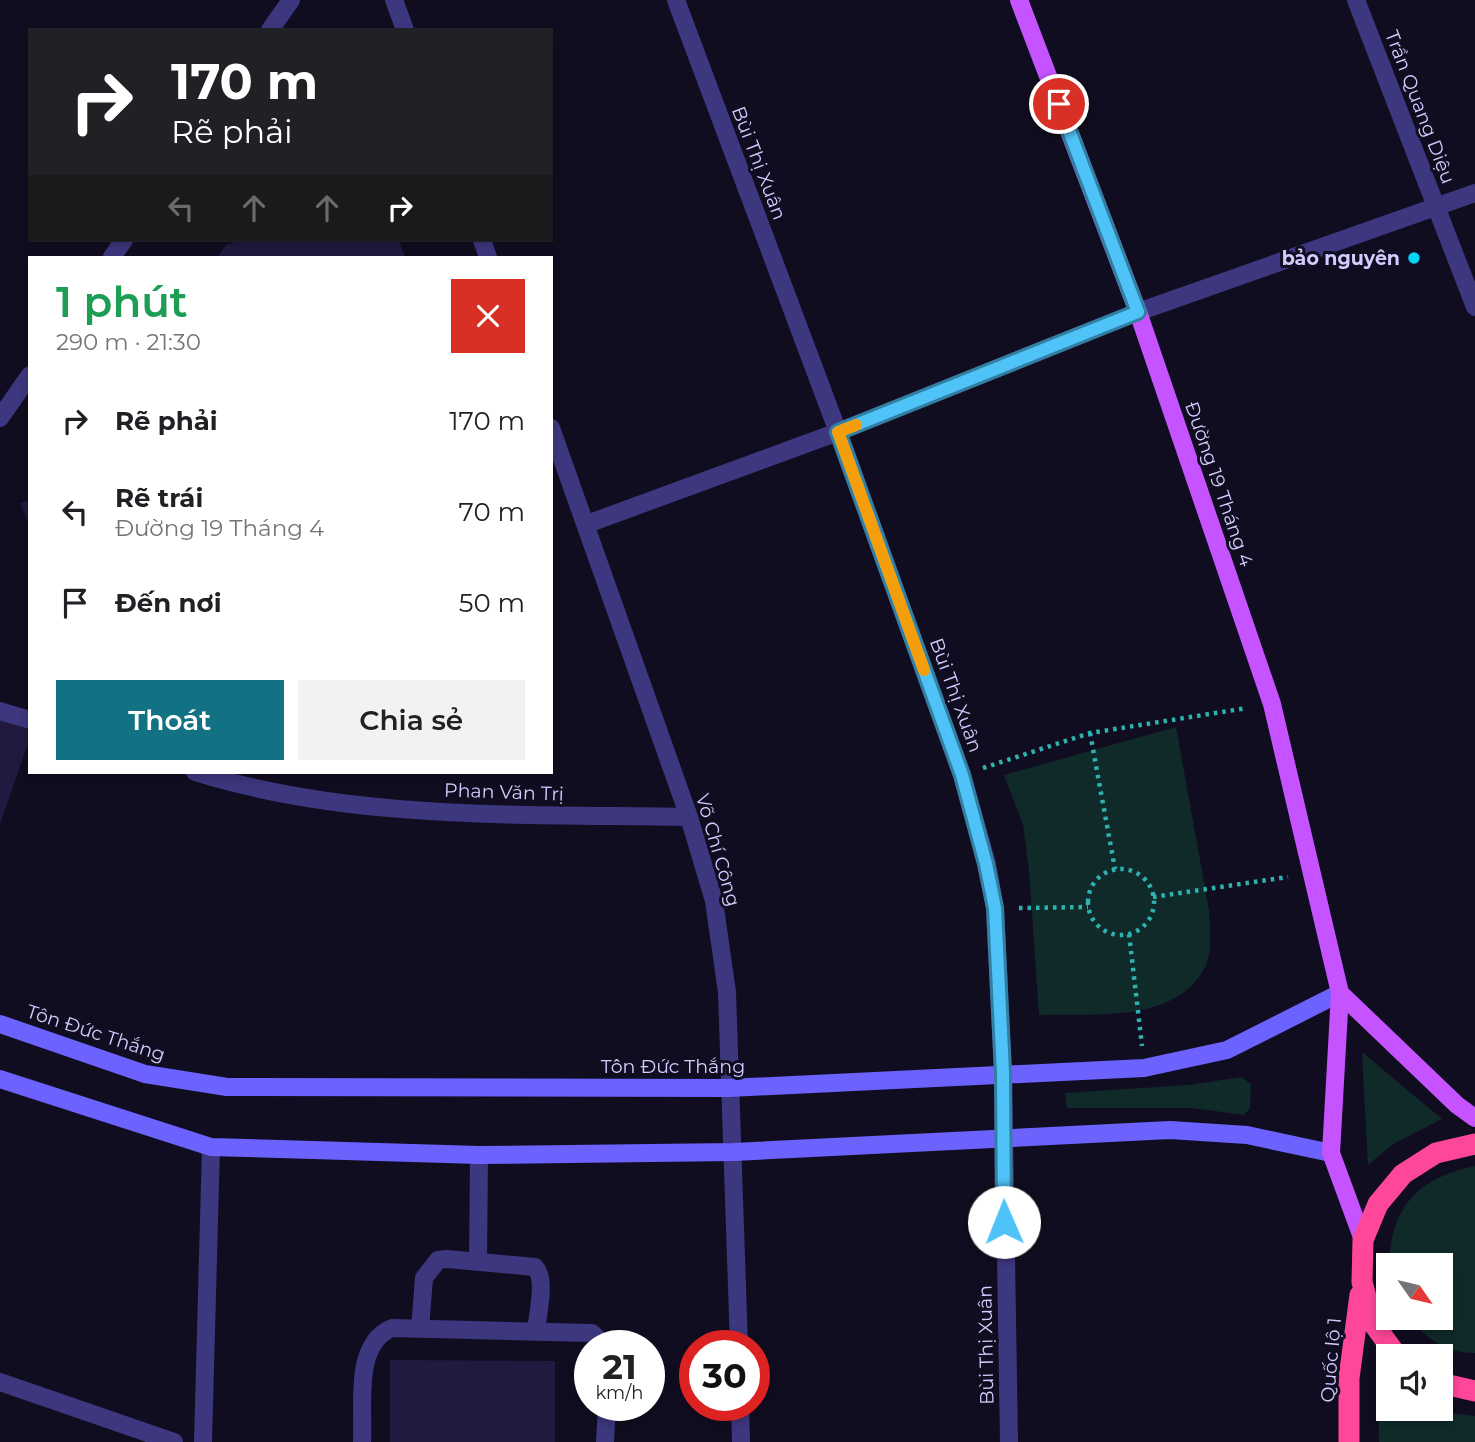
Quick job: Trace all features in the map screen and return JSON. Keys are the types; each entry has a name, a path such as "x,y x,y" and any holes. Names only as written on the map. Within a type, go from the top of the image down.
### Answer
{"highway":[{"path":"1388,1344 1373,1323 1362,1282 1363,1240 1378,1204 1403,1174 1436,1153 1475,1144"},
{"name":"Quốc lộ 1","path":"1349,1442 1349,1378 1362,1282"},
{"path":"1453,1386 1475,1391"}],"main road":[{"name":"Đường 19 Tháng 4","path":"1019,0 1138,312 1272,704 1340,993 1331,1153 1363,1240"},
{"name":"Tôn Đức Thắng","path":"0,1024 145,1074 227,1087 729,1088 1144,1068 1227,1050 1340,993"},
{"path":"1340,993 1457,1105 1475,1118"},
{"path":"0,1079 211,1147 480,1155 734,1152 1170,1130 1247,1135 1331,1153"}],"street":[{"path":"271,28 291,0"},
{"path":"394,0 404,28"},
{"name":"Bùi Thị Xuân","path":"676,0 838,432 962,775 986,864 995,908 1003,1073 1009,1442"},
{"name":"Trần Quang Diệu","path":"1356,0 1475,307"},
{"path":"587,524 838,432 1138,312 1475,193"},
{"path":"0,418 28,378"},
{"name":"Võ Chí Công","path":"553,433 689,817 714,901 727,992 738,1330"},
{"path":"0,711 28,719"},
{"name":"Phan Văn Trị","path":"203,774 299,797 452,812 689,817"},
{"path":"203,1442 211,1147"},
{"path":"478,1262 480,1155"},
{"path":"420,1329 424,1278 438,1260 535,1267 539,1271 536,1332"},
{"path":"362,1442 365,1359 372,1341 381,1332 392,1328 574,1333"},
{"path":"0,1382 174,1442"},
{"path":"605,1442 606,1421"},
{"path":"740,1421 741,1442"}],"path":[{"path":"962,775 1090,733 1272,704"},
{"path":"1090,733 1115,869"},
{"path":"1115,869 1138,873 1147,881 1153,897 1153,908 1147,922 1139,930 1129,934 1107,932 1097,926 1088,907 1090,888 1098,878 1115,869"},
{"path":"1153,897 1313,873"},
{"path":"995,908 1088,907"},
{"path":"1129,934 1144,1068"}],"green space":[{"path":"1176,727 1209,910 1210,948 1207,963 1190,987 1173,999 1153,1007 1107,1014 1039,1015 1029,870 1023,824 1004,775"},
{"path":"1362,1052 1442,1119 1393,1144 1368,1165"},
{"path":"1241,1077 1251,1084 1250,1108 1244,1115 1192,1108 1067,1108 1065,1093 1189,1085"},
{"path":"1475,1166 1475,1353 1456,1351 1453,1350 1453,1344 1440,1344 1420,1330 1453,1330 1453,1253 1390,1253 1395,1226 1411,1198 1423,1187 1455,1171"},
{"path":"1453,1413 1475,1416 1475,1442 1379,1442 1379,1421 1453,1421"}],"building":[{"path":"236,242 400,242 405,256 219,256 226,245"},
{"path":"28,501 28,521 20,503"},
{"path":"0,720 28,728 28,744 0,824"},
{"path":"390,1360 555,1361 555,1442 390,1442"}],"slow traffic":[{"path":"856,425 838,432 924,670"}],"place":[{"name":"bảo nguyên","path":"1414,258"}],"route":[{"path":"1004,1222 1003,1073 995,908 986,864 962,775 838,432 1138,312 1059,104"}]}
